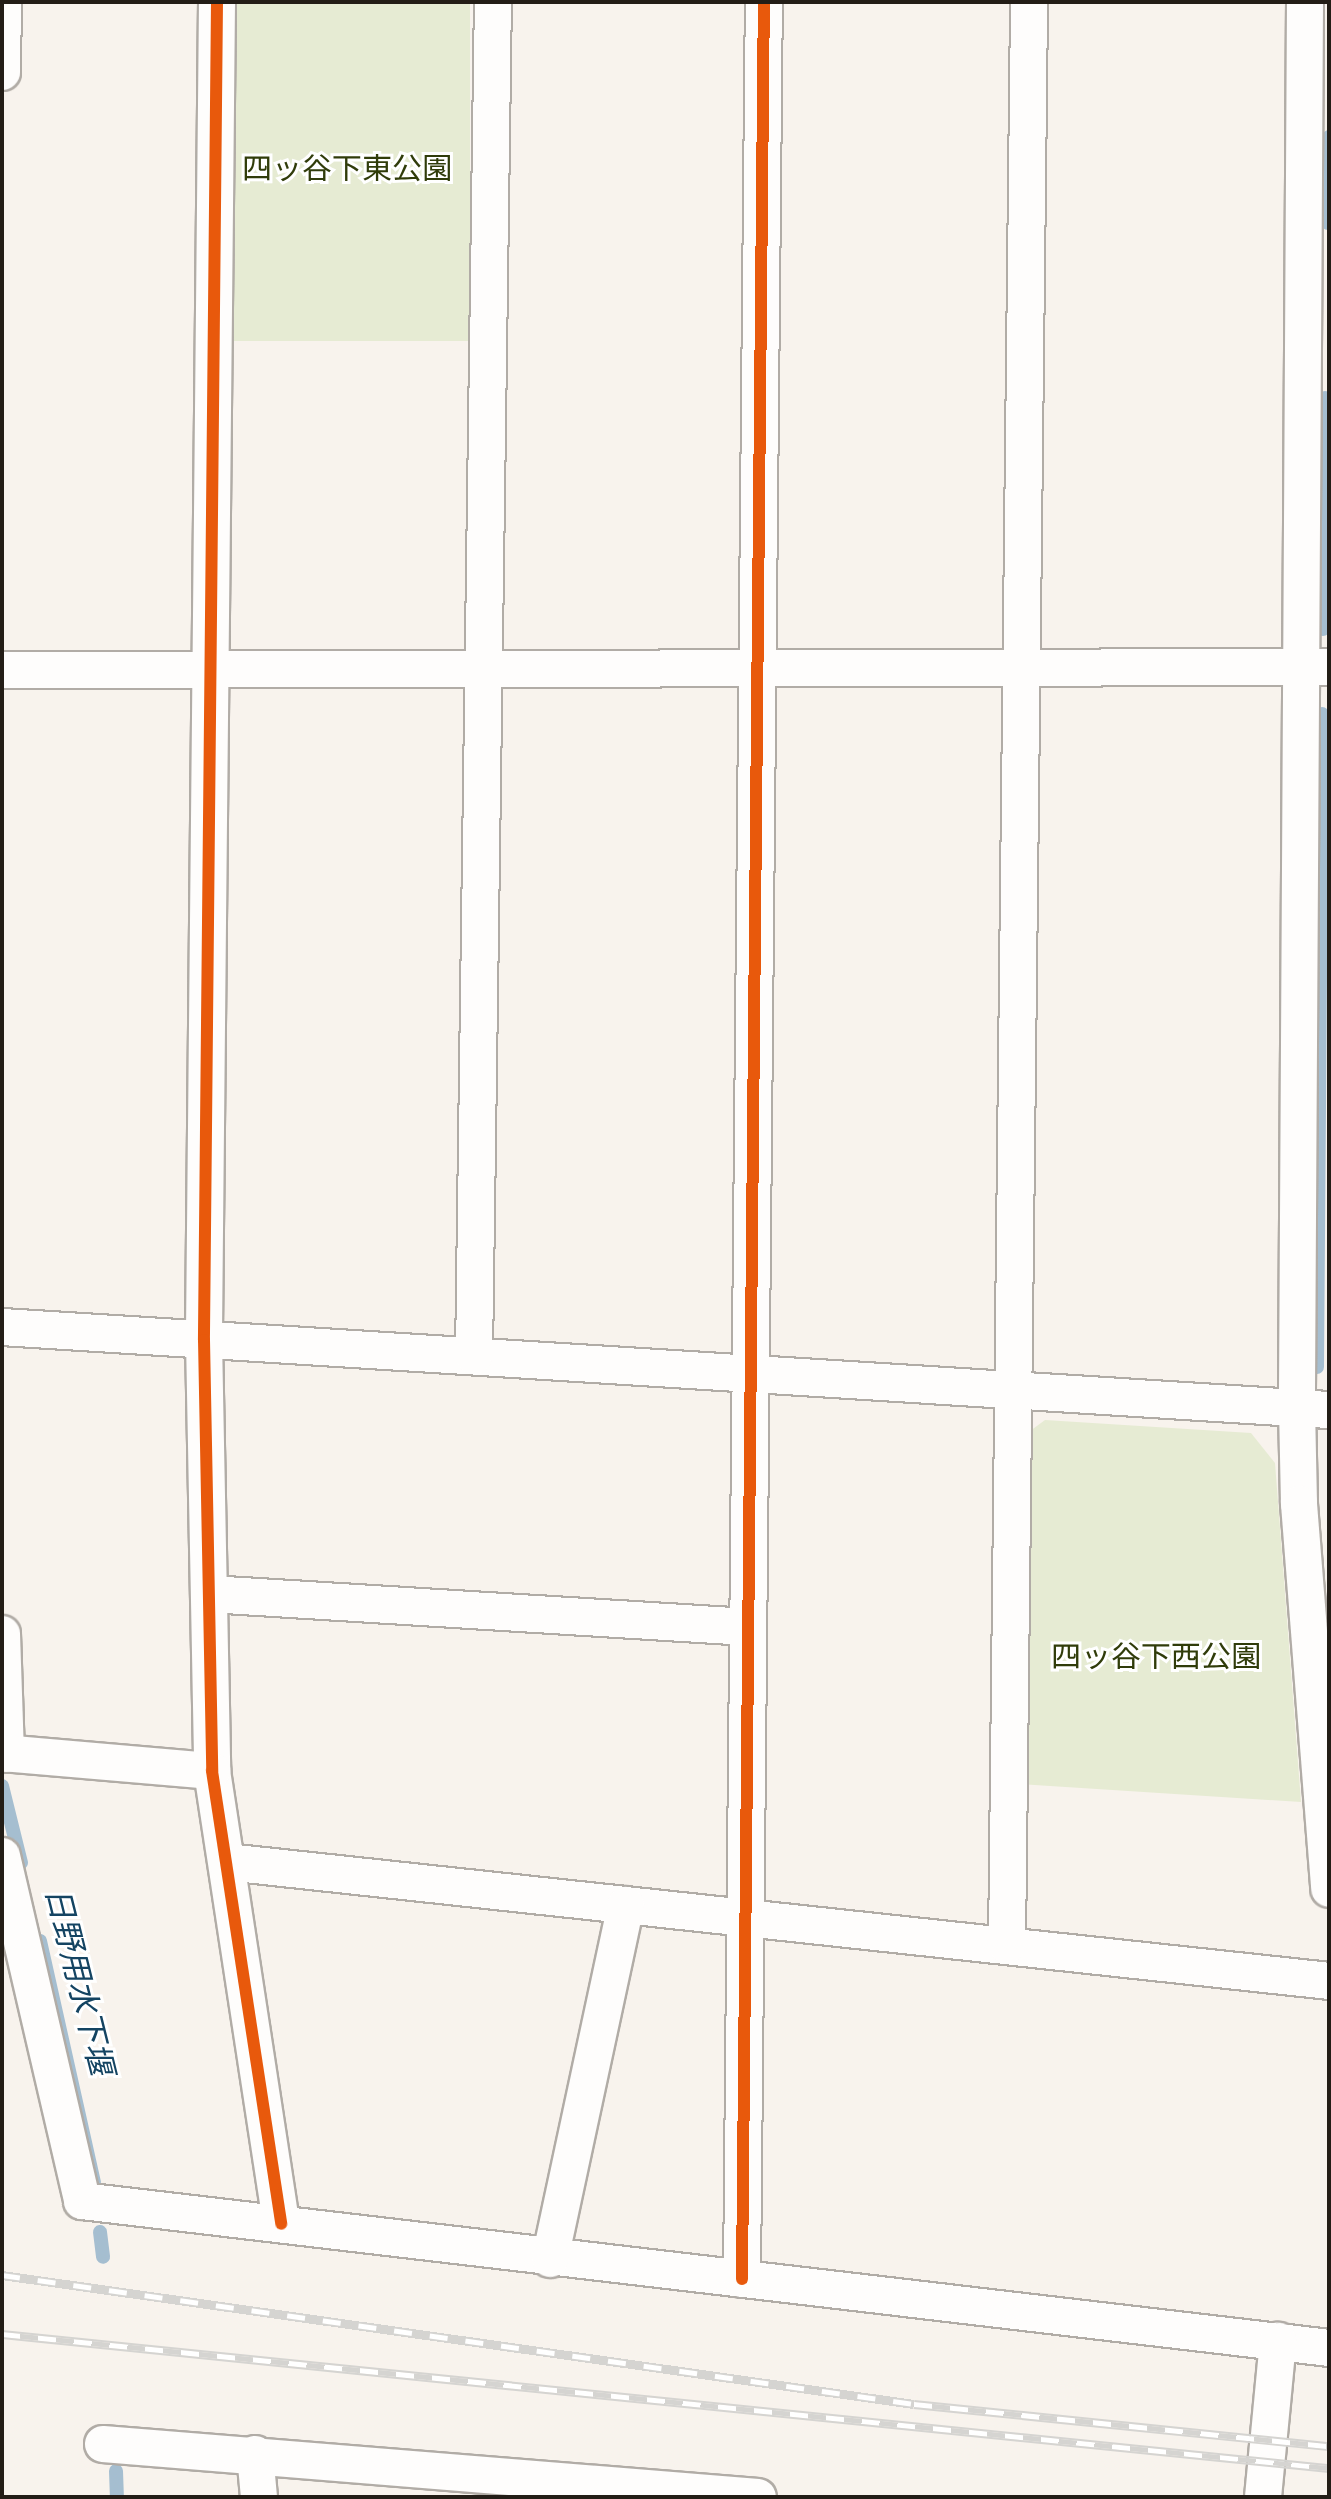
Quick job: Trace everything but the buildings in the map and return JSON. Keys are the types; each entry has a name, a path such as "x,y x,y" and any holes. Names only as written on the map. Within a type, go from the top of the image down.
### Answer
{"street":[{"path":"2,72 3,2"},
{"path":"217,2 204,1340 212,1771 281,2224"},
{"path":"474,1356 493,2"},
{"path":"742,2279 764,2"},
{"path":"1007,1945 1029,2"},
{"path":"1305,2 1315,369 1314,667 1303,971 1313,1409 1299,1504 1319,1714 1329,1889"},
{"path":"2,670 1314,667"},
{"path":"2,1327 1313,1409"},
{"path":"209,1594 748,1627"},
{"path":"2,1634 4,1753 212,1771"},
{"path":"2,1856 82,2201 550,2259 1329,2348"},
{"path":"227,1862 1329,1981"},
{"path":"550,2259 626,1905"},
{"path":"1263,2497 1278,2341"},
{"path":"103,2444 758,2497"},
{"path":"255,2454 259,2497"}],"green space":[{"name":"四ッ谷下東公園","path":"225,2 470,2 470,341 225,341"},
{"name":"四ッ谷下西公園","path":"1045,1420 1251,1433 1275,1463 1301,1802 1019,1784 1022,1437"}],"waterway":[{"path":"1328,223 1329,137"},
{"path":"1323,629 1325,398"},
{"path":"1317,1367 1322,714"},
{"name":"日野用水下堰","path":"2,1786 21,1863"},
{"name":"日野用水下堰","path":"40,1941 94,2182"},
{"name":"日野用水下堰","path":"100,2232 103,2257"},
{"name":"日野用水下堰","path":"116,2471 117,2497"}],"railway":[{"path":"2,2275 914,2404 1329,2446"},
{"path":"2,2334 1329,2468"}],"cycle path":[{"path":"217,2 204,1340 212,1771 281,2224"},
{"path":"742,2279 764,2"}]}
